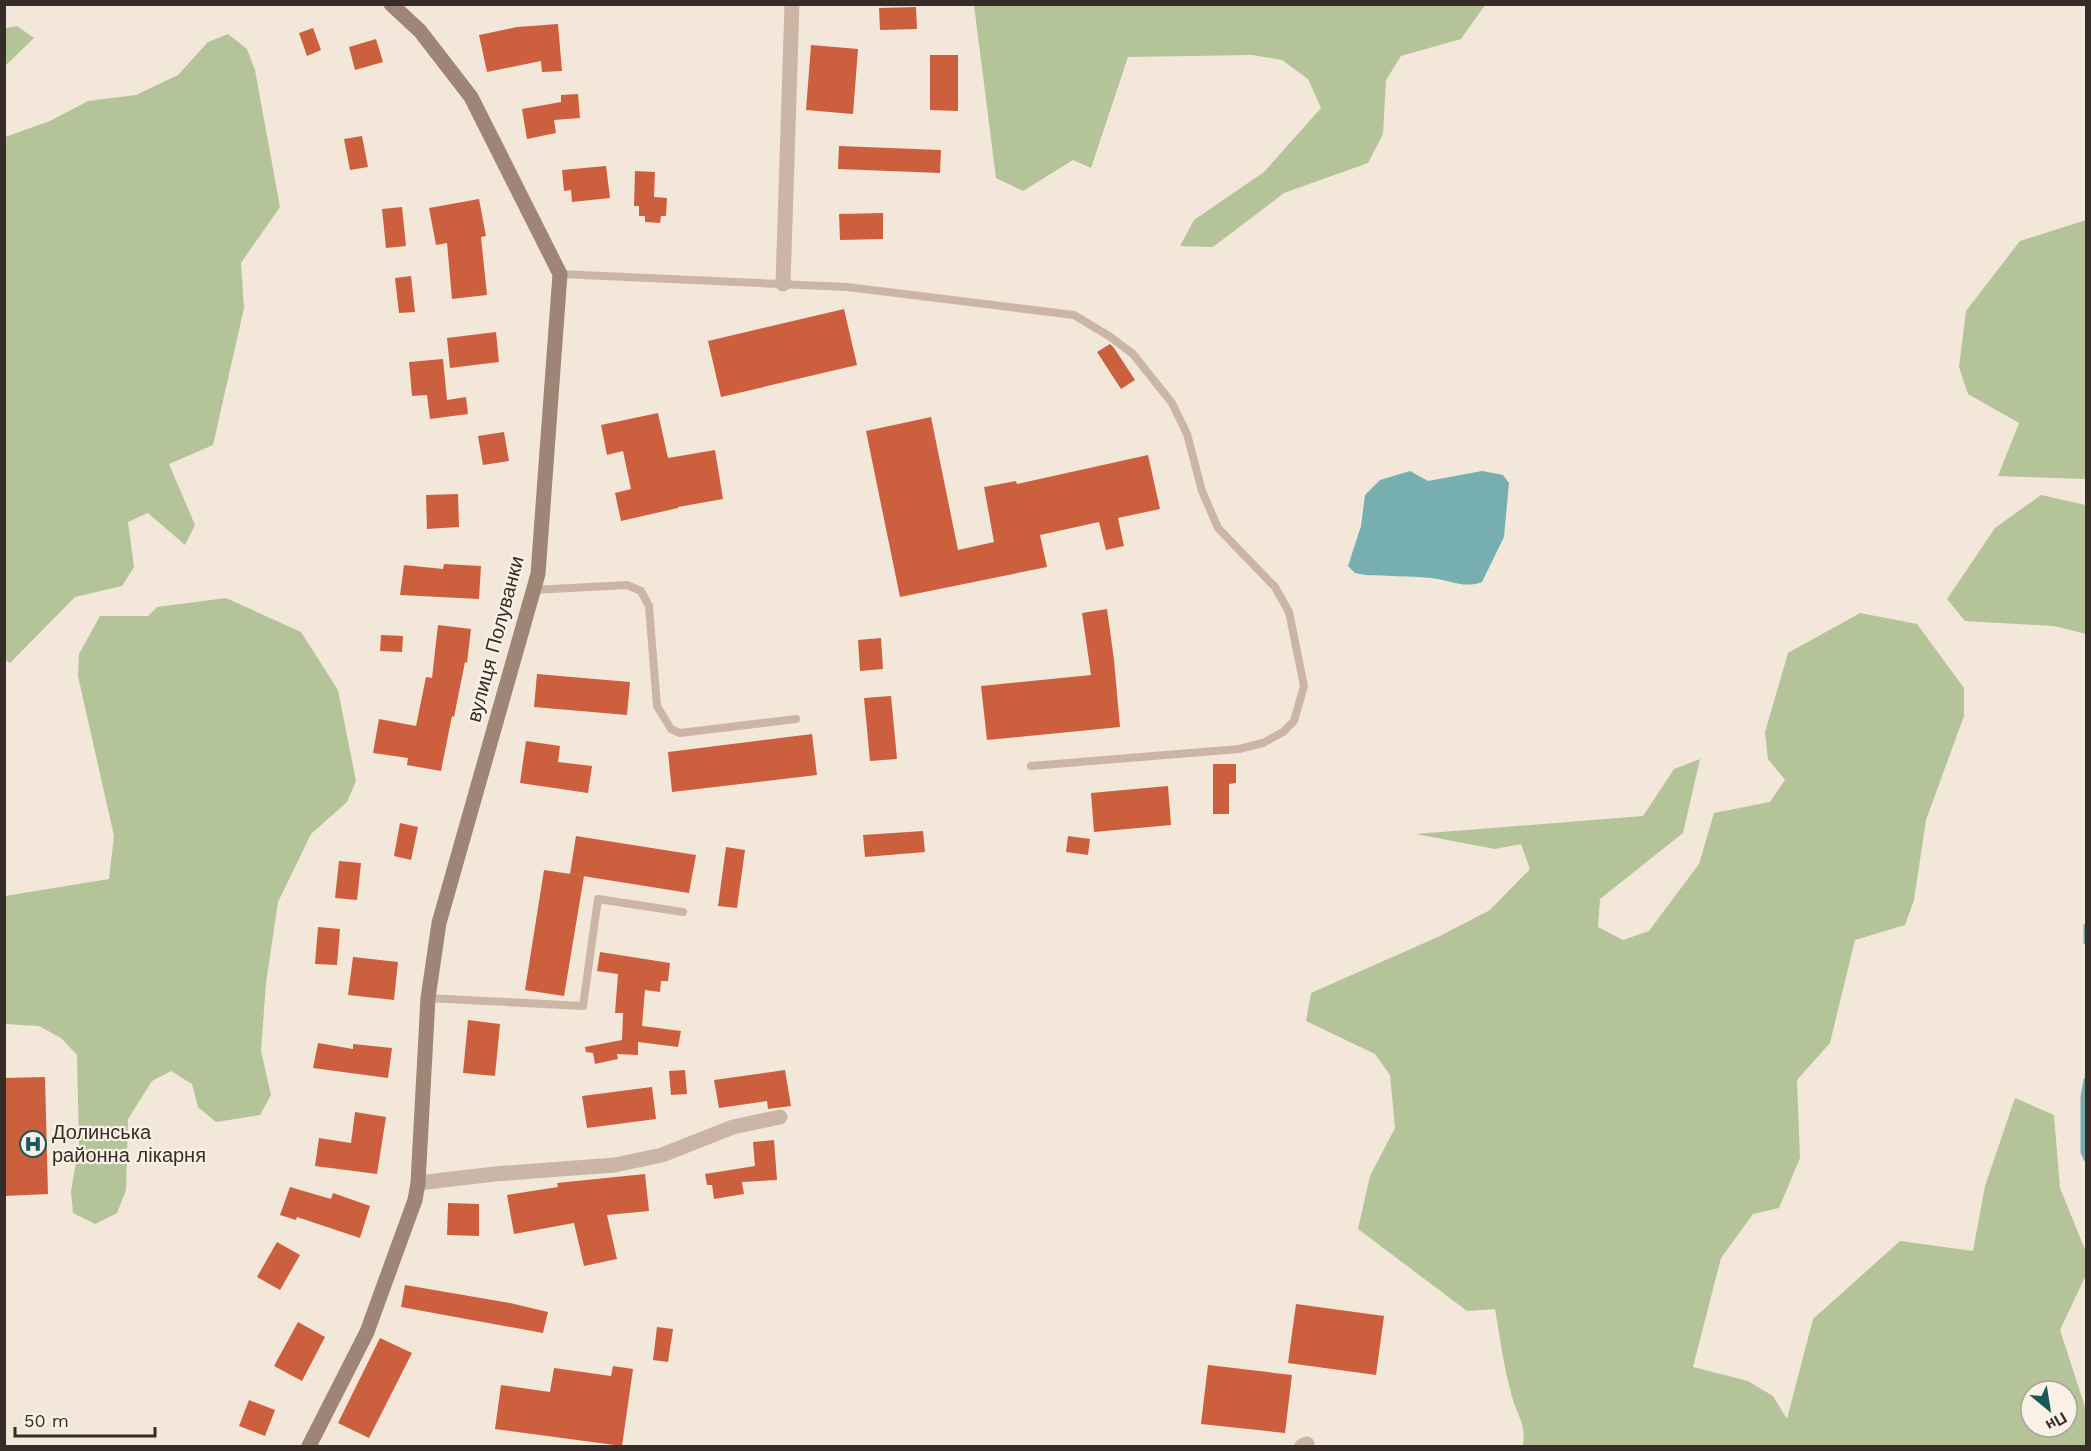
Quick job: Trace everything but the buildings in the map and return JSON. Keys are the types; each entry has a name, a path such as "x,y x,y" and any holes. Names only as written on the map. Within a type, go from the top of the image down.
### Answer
{"street":[{"path":"391,4 420,31 471,97 560,274"},
{"path":"783,284 792,4"},
{"name":"вулиця Полуванки","path":"309,1446 367,1332 416,1200 428,998 440,923 538,574 560,274"},
{"path":"418,1183 495,1174 615,1165 662,1155 733,1127 780,1117"}],"lane":[{"path":"560,274 847,287 1074,315 1133,354 1172,403 1187,434 1202,491 1218,528 1275,587 1289,612 1304,686 1294,721 1283,732 1263,742 1239,749 1031,766"},
{"path":"532,590 627,585 641,591 649,606 657,706 671,729 680,732 796,719"},
{"path":"428,998 583,1006 598,899 683,912"}],"green space":[{"path":"974,5 1485,5 1461,39 1401,56 1386,80 1383,134 1368,163 1284,193 1213,247 1180,246 1194,220 1264,172 1321,108 1308,79 1282,60 1252,55 1128,57 1091,168 1073,160 1023,191 996,178"},
{"path":"17,26 34,38 5,66 5,28"},
{"path":"228,34 247,49 255,70 280,207 241,263 244,308 213,445 169,464 195,525 185,545 148,513 128,522 134,567 122,586 75,597 10,663 4,659 5,137 50,121 88,101 136,95 178,75 208,42"},
{"path":"2086,220 2086,479 1998,476 2019,423 1968,394 1959,367 1966,311 2020,241"},
{"path":"2041,495 2086,505 2086,634 2054,626 1965,621 1947,599 1995,528"},
{"path":"226,598 301,632 338,690 356,781 347,802 311,834 278,902 266,983 261,1051 271,1095 260,1115 216,1122 198,1107 192,1084 171,1071 152,1081 128,1119 126,1190 117,1213 95,1224 73,1213 71,1191 79,1145 77,1055 61,1038 39,1026 5,1024 5,896 109,879 114,836 78,676 79,654 100,616 148,616 157,607"},
{"path":"1860,613 1917,624 1964,688 1964,716 1926,820 1914,900 1905,925 1855,940 1830,1043 1797,1080 1800,1158 1779,1208 1753,1214 1721,1258 1693,1367 1748,1381 1773,1396 1787,1419 1813,1319 1900,1241 1973,1251 1985,1186 2015,1098 2054,1115 2060,1188 2086,1252 2086,1275 2060,1330 2076,1379 2019,1379 2019,1439 2079,1439 2079,1388 2086,1410 2086,1446 1523,1446 1522,1426 1509,1386 1495,1309 1467,1311 1358,1229 1370,1176 1395,1128 1390,1075 1375,1054 1306,1021 1311,993 1440,936 1490,910 1530,869 1521,844 1495,849 1416,834 1643,816 1674,769 1700,759 1683,833 1600,899 1598,927 1623,940 1649,931 1699,864 1714,813 1770,802 1785,780 1768,759 1765,732 1788,653"}],"water":[{"path":"1410,471 1428,481 1482,471 1503,475 1509,483 1504,537 1482,582 1469,585 1431,578 1365,575 1355,573 1348,566 1361,526 1365,495 1380,480"}],"waterway":[{"path":"2086,926 2086,942"},
{"path":"2086,1080 2083,1097 2083,1152 2086,1159"}],"place":[{"name":"Долинська районна лікарня","path":"33,1144"}]}
